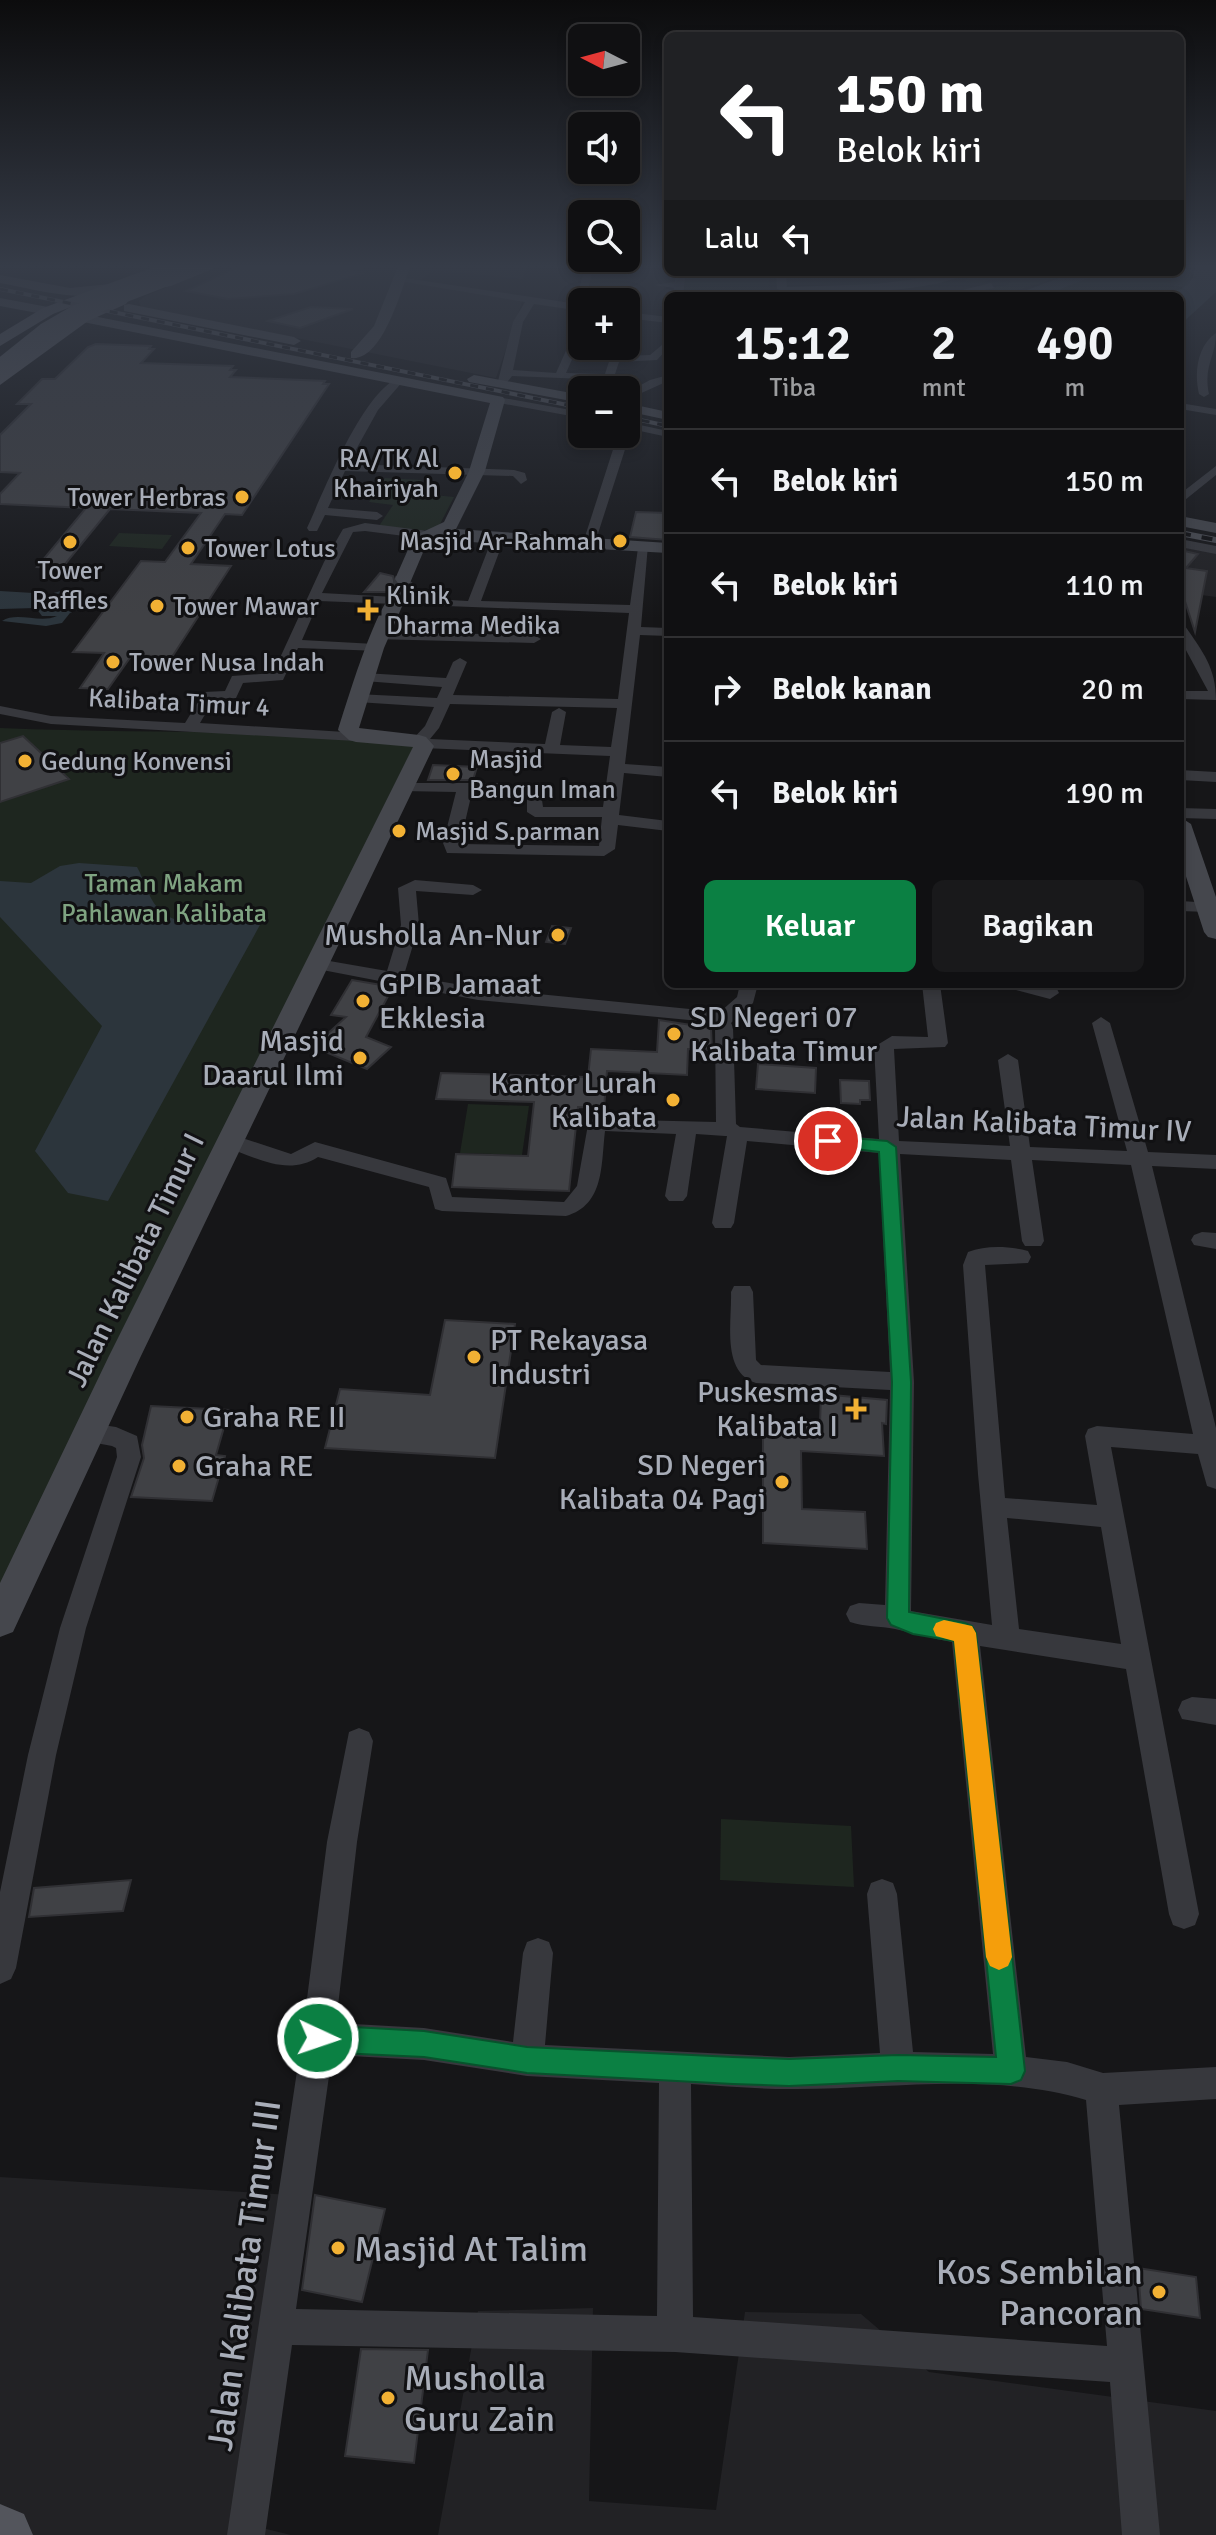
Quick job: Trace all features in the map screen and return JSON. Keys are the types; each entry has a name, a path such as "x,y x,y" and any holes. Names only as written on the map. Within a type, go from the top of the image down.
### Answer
{"street":[{"path":"313,528 368,415 383,394 396,382"},
{"path":"459,382 516,382"},
{"path":"496,382 568,396"},
{"path":"504,384 568,409"},
{"path":"504,384 477,471 451,525 418,543 377,642 348,730 356,736 421,742 552,748 664,771"},
{"path":"1191,394 1216,396"},
{"path":"1184,407 1212,412 1216,429"},
{"path":"640,410 664,415"},
{"path":"640,429 664,433"},
{"path":"588,546 620,448"},
{"path":"343,467 518,473 521,480"},
{"path":"1184,496 1216,469"},
{"path":"1193,488 1216,493"},
{"path":"321,511 375,515 377,518 372,528"},
{"path":"1184,522 1216,528"},
{"path":"190,727 209,695 231,695 237,679 278,677 347,531 355,527 588,546 664,548"},
{"path":"474,602 498,539"},
{"path":"1184,544 1216,550"},
{"path":"465,788 451,843 453,849 607,849 634,609 644,548"},
{"path":"316,597 399,591 561,610 634,609"},
{"path":"633,631 664,632"},
{"path":"295,644 534,639"},
{"path":"1191,650 1216,658"},
{"path":"1184,695 1216,695 1191,650"},
{"path":"421,742 432,728 460,662"},
{"path":"364,677 451,683"},
{"path":"357,698 625,704"},
{"name":"Kalibata Timur 4","path":"0,710 51,720 356,736"},
{"path":"552,748 559,712"},
{"name":"Jalan Kalibata Timur I","path":"0,1621 424,746 421,742"},
{"path":"1184,775 1216,777"},
{"path":"402,786 503,788 535,796 533,808 539,813 610,816 664,825"},
{"path":"1184,813 1216,814"},
{"path":"1187,861 1213,917"},
{"path":"394,977 410,925 407,888 415,885 473,890"},
{"path":"1184,907 1213,917"},
{"path":"318,964 478,994 706,1015 722,1021"},
{"path":"722,1021 746,999 748,988"},
{"path":"898,1618 902,1382 884,1047 892,1042 938,1043 931,988"},
{"path":"1030,988 1050,993"},
{"path":"722,1021 733,1131 723,1223"},
{"path":"1101,1023 1140,1158 1214,1466 1097,1436 1184,1914"},
{"path":"1007,1637 974,1265 976,1258 983,1255 1027,1249 1022,1154 1008,1060"},
{"name":"Jalan Kalibata Timur IV","path":"230,1141 290,1161 298,1160 315,1149 439,1183 442,1204 566,1209 572,1208 586,1195 596,1124 687,1126 887,1147 1216,1162"},
{"path":"676,1196 687,1126"},
{"path":"742,1292 744,1360 747,1368 756,1374 902,1382"},
{"path":"0,1968 42,1755 73,1628 129,1457 128,1443 123,1439 89,1433"},
{"path":"994,1507 1111,1517"},
{"path":"859,1614 1138,1659"},
{"path":"965,1633 1011,2071"},
{"name":"Jalan Kalibata Timur III","path":"246,2535 318,2038 342,1842 359,1741"},
{"path":"882,1894 898,2068"},
{"path":"527,2060 538,1953"},
{"path":"318,2038 424,2044 527,2060 789,2073 898,2068 1011,2071 1067,2078 1103,2089 1216,2083"},
{"path":"675,2066 675,2334"},
{"path":"1103,2089 1102,2111 1108,2146 1141,2535"},
{"path":"275,2327 675,2334 1125,2365"}],"shaded area":[{"path":"1184,543 1216,549 1216,597 1184,593"},
{"path":"71,588 79,595 81,608 70,613 62,623 46,626 2,621 15,617 43,619 57,616 42,616 36,608 0,609 0,591 50,594"},
{"path":"79,863 137,867 157,907 182,922 210,922 266,914 108,1201 68,1193 35,1151 102,1026 0,917 0,881 31,883 60,866"},
{"path":"0,2177 291,2195 242,2523 291,2535 0,2535"},
{"path":"593,2308 589,2501 716,2510 745,2312 861,2314 929,2372 1216,2411 1216,2535 438,2535 478,2311"}],"green space":[{"path":"385,478 422,480 414,493 454,497 438,528 420,531 379,526 393,505 369,502"},
{"path":"119,533 172,535 162,549 109,546"},
{"name":"Taman Makam Pahlawan Kalibata","path":"0,728 315,735 419,741 0,1622"},
{"path":"468,1104 529,1106 522,1155 460,1153"},
{"path":"721,1819 851,1826 854,1887 720,1880"}],"building":[{"path":"39,382 329,384 242,515 225,514 191,564 231,566 172,657 132,655 108,689 80,688 104,653 73,652 141,561 165,562 201,513 110,509 62,568 37,567 86,508 0,504 0,494 20,473 0,472 0,435 31,404 17,404"},
{"path":"636,512 664,513 664,540 630,537"},
{"path":"1184,551 1198,554 1186,568 1207,571 1195,632 1184,598"},
{"path":"380,573 393,576 395,584 391,592 364,592"},
{"name":"Gedung Konvensi","path":"23,736 69,779 0,802 0,743"},
{"name":"Masjid Bangun Iman","path":"433,765 477,767 473,780 428,780"},
{"name":"Musholla An-Nur","path":"552,926 571,928 565,944 546,942"},
{"path":"352,980 393,987 366,1037 391,1047 367,1069 313,1047 346,1017 331,1015"},
{"path":"659,1020 711,1028 712,1050 688,1049 687,1075 607,1071 604,1108 578,1107 569,1191 452,1187 456,1154 528,1156 534,1102 436,1099 441,1073 588,1077 591,1049 657,1052"},
{"path":"758,1064 816,1068 815,1093 756,1089"},
{"path":"840,1080 869,1081 870,1100 860,1100 860,1104 841,1103"},
{"name":"PT Rekayasa Industri","path":"445,1320 515,1324 495,1458 325,1448 340,1389 430,1395"},
{"name":"SD Negeri Kalibata 04 Pagi","path":"821,1394 887,1400 886,1424 882,1423 884,1456 801,1451 802,1509 865,1512 867,1549 763,1543 763,1420 820,1424"},
{"path":"151,1406 229,1410 216,1455 225,1456 212,1501 131,1497 144,1458 142,1445"},
{"path":"131,1880 123,1911 29,1917 34,1888"},
{"name":"Masjid At Talim","path":"315,2195 385,2209 362,2302 302,2290"},
{"name":"Kos Sembilan Pancoran","path":"1138,2268 1196,2277 1200,2318 1141,2309"},
{"name":"Musholla Guru Zain","path":"361,2349 428,2350 414,2463 345,2456"}],"tunnel":[{"path":"398,595 404,579"}],"railway":[{"path":"456,382 568,405"},
{"path":"640,420 664,425"},
{"path":"1184,534 1216,540"}],"slow traffic":[{"path":"944,1629 965,1633 999,1957"}],"place":[{"name":"RA/TK Al Khairiyah","path":"455,473"},
{"name":"Tower Herbras","path":"242,497"},
{"name":"Masjid Ar-Rahmah","path":"620,541"},
{"name":"Tower Raffles","path":"70,542"},
{"name":"Tower Lotus","path":"188,548"},
{"name":"Tower Mawar","path":"157,606"},
{"name":"Klinik Dharma Medika","path":"368,610"},
{"name":"Tower Nusa Indah","path":"113,662"},
{"name":"Gedung Konvensi","path":"25,761"},
{"name":"Masjid Bangun Iman","path":"453,774"},
{"name":"Masjid S.parman","path":"399,831"},
{"name":"Musholla An-Nur","path":"558,935"},
{"name":"GPIB Jamaat Ekklesia","path":"363,1001"},
{"name":"SD Negeri 07 Kalibata Timur","path":"674,1034"},
{"name":"Masjid Daarul Ilmi","path":"360,1058"},
{"name":"Kantor Lurah Kalibata","path":"673,1100"},
{"name":"PT Rekayasa Industri","path":"474,1357"},
{"name":"Puskesmas Kalibata I","path":"856,1409"},
{"name":"Graha RE II","path":"187,1417"},
{"name":"Graha RE","path":"179,1466"},
{"name":"SD Negeri Kalibata 04 Pagi","path":"782,1482"},
{"name":"Masjid At Talim","path":"338,2248"},
{"name":"Kos Sembilan Pancoran","path":"1159,2292"},
{"name":"Musholla Guru Zain","path":"388,2398"}],"route":[{"path":"318,2038 424,2044 527,2060 789,2073 898,2068 1011,2071 965,1633 913,1624 898,1618 902,1382 887,1147 828,1141"}]}
